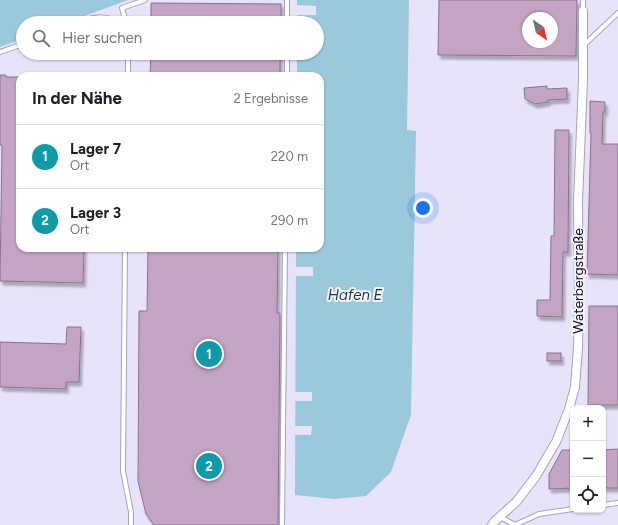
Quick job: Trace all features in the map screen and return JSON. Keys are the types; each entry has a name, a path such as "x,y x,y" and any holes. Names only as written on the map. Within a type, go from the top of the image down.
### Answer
{"street":[{"name":"Waterbergstraße","path":"492,525 517,500 536,476 556,442 569,409 575,387 578,348 578,201 583,11"}],"lane":[{"path":"124,16 122,8 145,0"},
{"path":"287,0 287,16"},
{"path":"583,0 583,11"},
{"path":"582,47 618,13"},
{"path":"0,52 16,46"},
{"path":"128,60 128,72"},
{"path":"286,72 287,60"},
{"path":"125,252 123,471 131,512 131,525"},
{"path":"282,525 285,252"},
{"path":"606,505 618,503"},
{"path":"500,516 515,525 539,514 570,509"}],"water":[{"path":"0,0 128,0 85,16 16,16 16,41 0,47"},
{"name":"Hafen E","path":"297,0 409,0 407,130 416,131 411,415 391,472 366,496 334,499 295,495 296,252 324,252 324,72 297,72 297,60 324,60 324,16 297,16"}],"pier":[{"path":"295,5 316,6 316,15 295,15"},
{"path":"294,267 313,267 313,276 294,276"},
{"path":"294,392 312,392 312,401 294,401"},
{"path":"294,426 312,426 311,435 294,435"}],"building":[{"path":"439,0 577,0 576,56 438,55"},
{"path":"151,3 281,4 281,16 151,16"},
{"path":"151,60 280,60 280,72 150,72"},
{"path":"0,75 6,75 6,77 16,77 16,252 84,252 83,283 0,281 2,145 0,145"},
{"path":"547,86 547,89 567,88 567,99 548,100 548,102 535,104 525,99 524,88"},
{"path":"590,101 605,102 605,112 603,112 602,144 618,144 618,275 587,274 591,133"},
{"path":"555,130 569,130 568,252 563,252 562,317 537,316 537,300 550,300 551,236 554,236"},
{"path":"148,252 278,252 277,313 280,313 278,525 154,525 146,514 138,481 139,311 147,311"},
{"path":"589,306 618,306 618,405 588,405"},
{"path":"67,327 81,327 79,382 66,382 66,389 0,387 0,342 66,344"},
{"path":"547,353 561,353 561,361 547,361"},
{"path":"618,449 618,488 606,488 606,450"},
{"path":"562,450 570,450 570,488 549,489 549,474"}],"place":[{"name":"Lager 7","path":"209,354"},
{"name":"Lager 3","path":"209,466"}]}
